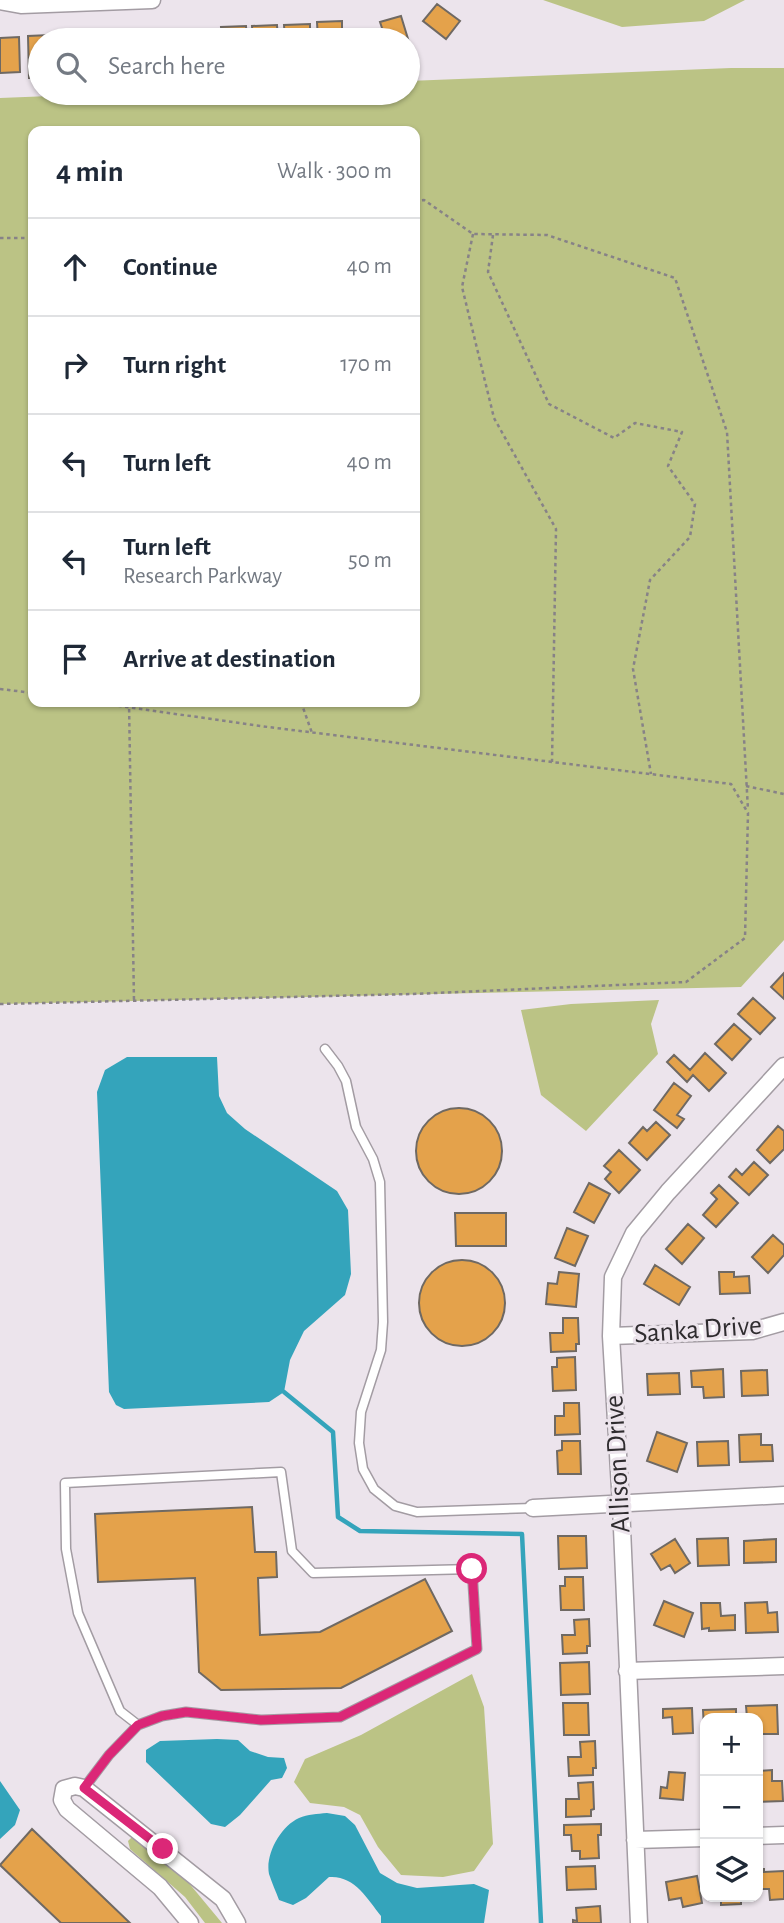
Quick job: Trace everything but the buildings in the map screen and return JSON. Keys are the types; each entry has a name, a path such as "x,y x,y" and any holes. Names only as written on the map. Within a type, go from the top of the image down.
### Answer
{"street":[{"path":"0,1 21,5 152,0"},
{"name":"Allison Drive","path":"639,1923 611,1336 613,1277 634,1233 668,1192 784,1066"},
{"name":"Sanka Drive","path":"611,1336 752,1331 784,1322"},
{"path":"533,1508 784,1494"},
{"path":"627,1671 784,1666"},
{"path":"190,1923 160,1887 66,1809 62,1800 64,1789 75,1786 84,1788 223,1899 237,1923"},
{"path":"763,1836 784,1835"},
{"path":"635,1840 700,1838"}],"lane":[{"path":"325,1049 346,1081 356,1127 373,1158 380,1182 383,1322 381,1350 361,1412 359,1443 363,1469 374,1489 395,1507 417,1512 533,1508"},
{"path":"84,1788 109,1755 138,1725 162,1716 186,1712 261,1720 340,1717 477,1649 472,1569 313,1573 292,1551 281,1472 65,1483 66,1549 78,1613 120,1711 138,1725"}],"path":[{"path":"0,1004 413,994 686,982 745,938 748,813 727,432 675,278 547,235 473,234 424,200 420,200"},
{"path":"473,234 463,287 494,418 556,529 552,762"},
{"path":"493,234 488,272 549,404 614,438 635,423 682,432 668,467 695,503 690,537 650,580 633,669 651,775"},
{"path":"0,238 28,237"},
{"path":"0,689 28,692"},
{"path":"134,1001 130,707 312,733 731,784 748,813"},
{"path":"303,707 312,733"},
{"path":"746,786 784,794"}],"green space":[{"path":"543,0 745,0 704,21 622,27"},
{"path":"784,68 784,940 741,987 0,1004 0,98 28,97 28,105 420,105 420,81"},
{"path":"659,1000 651,1024 658,1054 586,1131 541,1095 521,1010 571,1004"},
{"path":"472,1674 484,1707 493,1844 474,1871 443,1877 401,1875 378,1847 360,1815 344,1807 310,1803 294,1782 305,1759 361,1735"},
{"path":"132,1837 138,1837 188,1882 222,1923 205,1923 185,1897 130,1849 128,1841"}],"water":[{"path":"127,1057 217,1057 219,1096 227,1113 245,1129 337,1191 348,1210 351,1274 345,1295 304,1331 290,1360 284,1392 269,1402 124,1409 116,1405 109,1392 97,1092 105,1070"},
{"path":"238,1740 250,1751 268,1757 284,1758 287,1768 282,1778 271,1780 240,1815 225,1827 211,1824 146,1762 146,1750 160,1741"},
{"path":"0,1781 20,1810 15,1825 0,1839"},
{"path":"327,1813 345,1816 355,1825 380,1873 397,1883 417,1888 474,1884 489,1890 484,1923 381,1923 381,1916 365,1895 353,1884 338,1877 329,1877 306,1898 293,1905 279,1900 268,1866 276,1842 286,1827 299,1818"}],"waterway":[{"path":"284,1392 333,1432 338,1517 360,1531 522,1534 541,1923"}],"route":[{"path":"163,1849 84,1788 109,1755 138,1725 162,1716 186,1712 261,1720 340,1717 477,1649 472,1569"}]}
